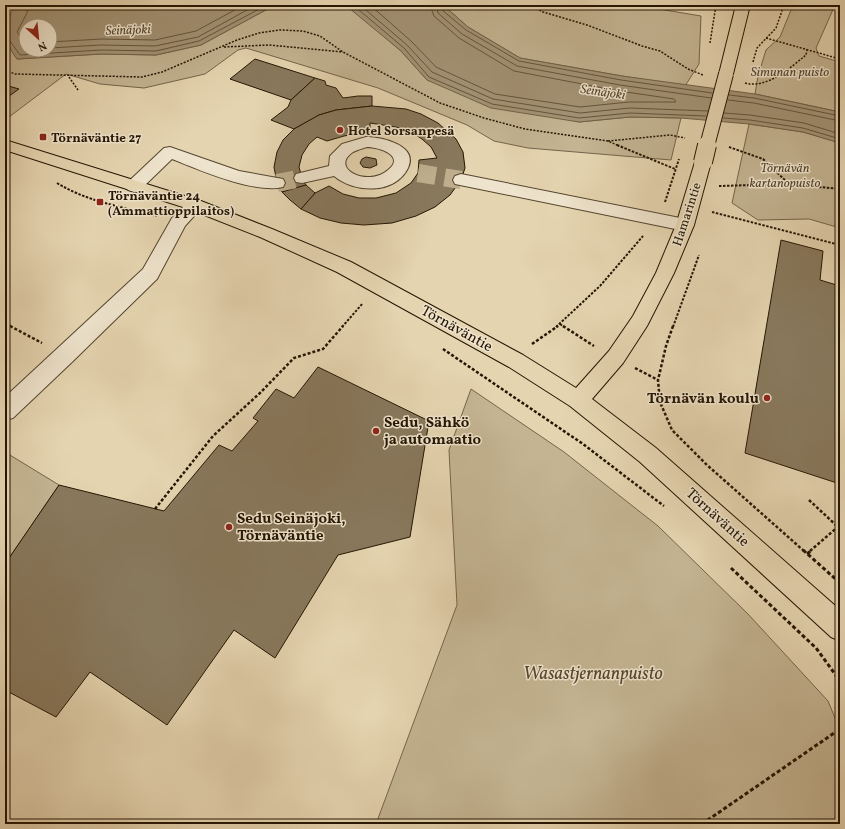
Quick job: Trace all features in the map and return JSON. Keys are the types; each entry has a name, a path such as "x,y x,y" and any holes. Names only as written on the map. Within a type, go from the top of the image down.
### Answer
{"main road":[{"name":"Hamarintie","path":"578,400 616,358 640,321 665,273 685,225 703,162 743,5"},
{"name":"Törnäväntie","path":"5,145 196,205 344,267 516,361 578,400 654,460 840,628"}],"lane":[{"path":"366,142 381,143 394,148 400,154 406,170 386,180 366,184 352,182 343,177 337,170 336,163 338,155 345,149 355,144 366,142"},
{"path":"134,186 170,152 235,177 257,182 277,183"},
{"path":"302,178 337,170"},
{"path":"461,180 685,225"},
{"path":"5,411 65,356 150,274 178,222 196,205"}],"path":[{"path":"530,5 543,12 587,25 635,44 660,51 699,75 706,76"},
{"path":"710,47 716,5"},
{"path":"751,68 757,45 771,34 779,22 784,5"},
{"path":"5,70 15,74 142,77 162,72 237,40 259,33 280,30 303,31 320,36 343,52 440,103 484,118 525,129 608,141 675,169"},
{"path":"766,38 840,59"},
{"path":"221,48 248,44 279,45 343,52"},
{"path":"742,82 756,85 793,65 806,55 807,50"},
{"path":"69,76 78,90"},
{"path":"516,361 536,341 560,324 600,286 638,242 656,219 667,197 679,158"},
{"path":"52,180 70,192 100,202 129,208 178,222"},
{"path":"717,193 720,180"},
{"path":"719,186 789,184 839,189 836,244 840,282"},
{"path":"713,206 712,212 836,244"},
{"path":"700,250 666,346 658,380 660,402 672,430 708,465 840,582"},
{"path":"155,509 213,436 260,393 294,358 323,349 364,301"},
{"path":"9,325 65,356"},
{"path":"437,345 574,436 668,509"},
{"path":"807,554 839,526 809,500"},
{"path":"730,567 816,648 840,681"},
{"path":"702,824 840,729"}],"green space":[{"path":"275,5 340,5 349,7 401,51 427,80 579,122 630,117 681,118 671,160 528,148 494,141 467,125 378,88 246,48 238,50 205,74 144,88 100,84 66,74 5,120 5,41 17,59 58,58 58,57 101,54 156,55 201,45"},
{"path":"443,5 635,5 701,16 699,64 685,86 520,58 468,27"},
{"name":"Simunan puisto","path":"793,5 835,5 816,48 819,56 840,62 840,112 755,94 758,76 766,50 780,37"},
{"name":"Törnävän kartanopuisto","path":"749,124 803,132 840,143 840,228 809,219 758,220 732,203"},
{"name":"Wasastjernanpuisto","path":"471,389 564,452 658,526 748,614 828,701 840,730 840,824 376,824 457,605 449,450"},
{"path":"5,452 59,485 5,564"}],"water":[{"name":"Seinäjoki","path":"13,5 275,5 201,45 156,55 101,54 58,57 58,18 18,18 18,58 34,58 17,59 6,39 5,29 14,7"},
{"name":"Seinäjoki","path":"340,5 443,5 468,27 520,58 622,76 755,94 840,112 840,143 803,132 749,124 681,118 630,117 579,122 491,108 427,80 401,51 349,8"}],"building":[{"path":"255,59 315,78 291,100 230,79"},
{"path":"315,78 325,81 326,85 336,88 343,98 372,96 372,106 336,110 319,115 294,129 271,120 288,107 291,100"},
{"path":"5,85 19,89 5,99"},
{"path":"372,106 406,109 421,114 438,123 456,139 463,152 465,168 461,180 450,195 435,207 416,216 392,223 364,225 341,223 320,218 301,209 315,193 329,186 343,194 359,198 376,198 396,193 411,183 418,173 419,160 437,158 431,147 411,132 396,127 370,123 370,131 327,141 317,137 309,144 302,155 299,167 306,185 282,192 277,183 274,167 277,152 283,140 294,129 319,115 336,110"},
{"path":"366,157 376,159 377,165 370,168 363,167 360,163 362,159"},
{"path":"306,185 315,193 301,209 282,192"},
{"path":"781,240 823,251 820,280 840,286 840,484 745,453"},
{"path":"318,367 429,421 410,537 338,555 275,658 234,630 167,725 90,672 56,717 5,690 5,564 59,485 164,511 219,445 232,451 258,421 253,418 276,389 294,398"}],"tunnel":[{"path":"418,173 461,180"},
{"path":"277,183 302,178"}],"place":[{"name":"Hotel Sorsanpesä","path":"340,130"},
{"name":"Törnäväntie 27","path":"43,137"},
{"name":"Törnäväntie 24 (Ammattioppilaitos)","path":"100,202"},
{"name":"Törnävän koulu","path":"767,398"},
{"name":"Sedu, Sähkö ja automaatio","path":"376,431"},
{"name":"Sedu Seinäjoki, Törnäväntie","path":"229,527"}]}
